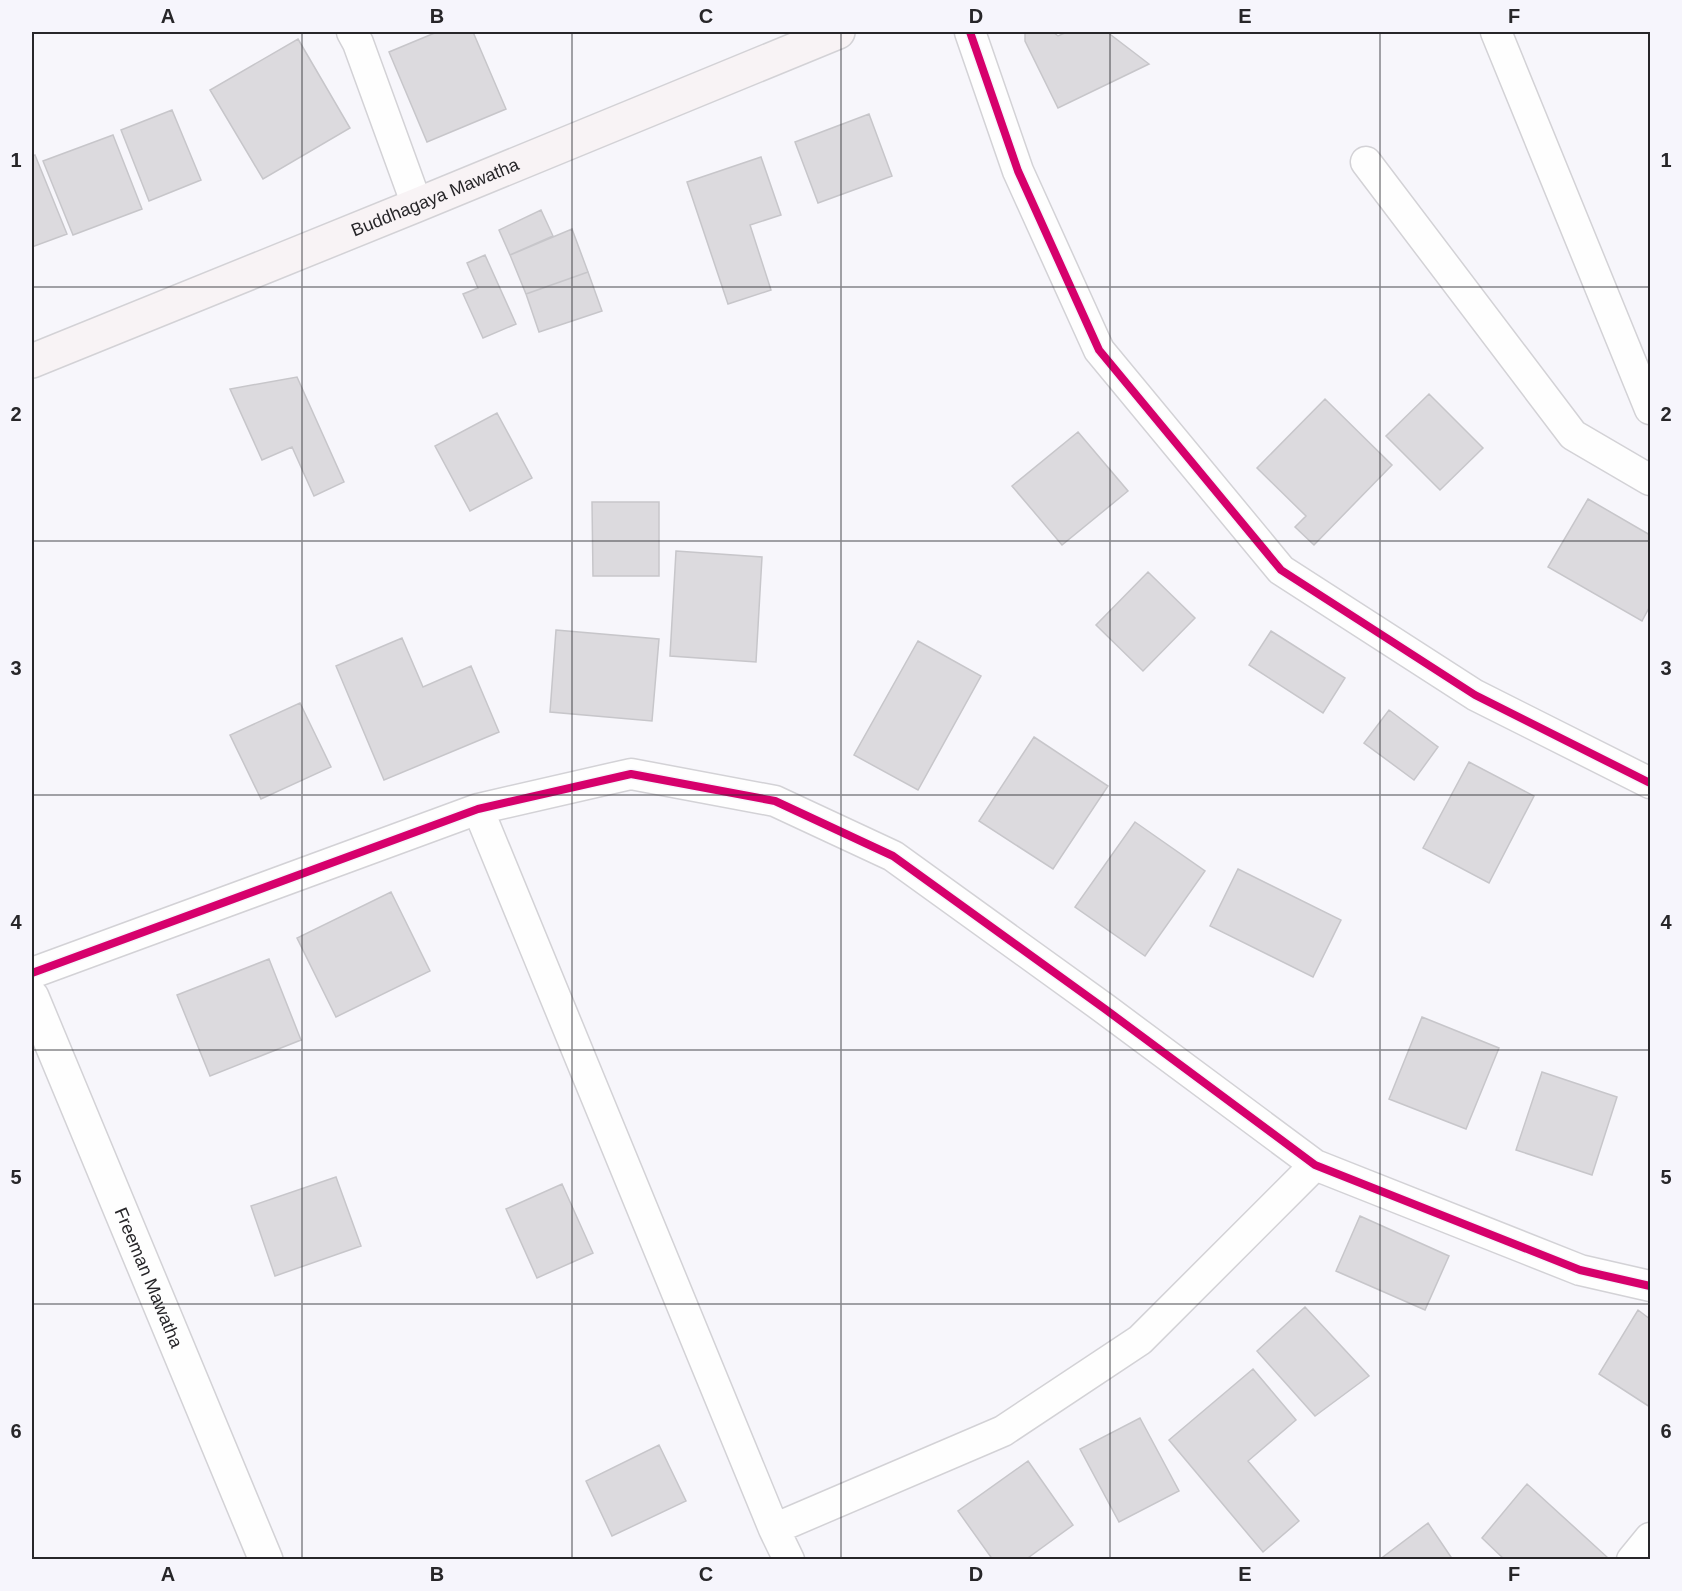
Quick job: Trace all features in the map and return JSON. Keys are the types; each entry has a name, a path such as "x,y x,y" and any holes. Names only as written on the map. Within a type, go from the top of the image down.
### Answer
{"main road":[{"name":"Buddhagaya Mawatha","path":"32,361 838,32"}],"street":[{"path":"352,32 417,205"},
{"path":"970,32 1018,171 1099,350 1281,570 1475,695 1650,783"},
{"path":"1496,32 1650,409"},
{"path":"1366,162 1573,435 1650,480"},
{"path":"32,973 478,809 631,774 775,801 893,856 1315,1165 1580,1270 1650,1286"},
{"path":"478,809 774,1529 789,1560"},
{"name":"Freeman Mawatha","path":"32,997 266,1560"},
{"path":"774,1529 1003,1431 1140,1340 1315,1165"},
{"path":"1632,1560 1650,1538"}],"building":[{"path":"437,32 473,32 506,109 427,142 389,52"},
{"path":"1025,32 1053,32 1058,36 1067,32 1107,32 1149,64 1058,108 1025,41"},
{"path":"298,39 350,128 263,179 210,90"},
{"path":"172,110 201,180 149,201 121,130"},
{"path":"869,114 892,176 818,203 795,142"},
{"path":"113,135 142,209 73,235 43,161"},
{"path":"35,155 67,234 32,247 32,156"},
{"path":"761,157 781,215 750,225 771,290 728,304 687,182"},
{"path":"541,210 553,236 510,255 499,230"},
{"path":"572,229 588,272 526,294 510,255"},
{"path":"485,255 516,324 483,338 463,294 478,288 467,263"},
{"path":"588,272 602,311 539,332 526,294"},
{"path":"297,377 344,482 314,496 292,447 262,460 230,389"},
{"path":"1429,394 1483,448 1440,490 1386,436"},
{"path":"1325,399 1392,465 1314,545 1295,527 1306,516 1257,468"},
{"path":"497,413 532,478 470,511 435,446"},
{"path":"1078,432 1128,491 1062,545 1012,486"},
{"path":"1588,499 1650,535 1650,606 1642,621 1548,567"},
{"path":"592,502 659,502 659,576 593,576"},
{"path":"676,551 762,557 756,662 670,656"},
{"path":"1148,572 1195,618 1143,671 1096,625"},
{"path":"556,630 659,639 652,721 550,712"},
{"path":"1271,631 1345,678 1323,713 1249,665"},
{"path":"402,638 423,687 471,666 499,732 384,780 336,666"},
{"path":"918,641 981,676 918,790 854,755"},
{"path":"300,703 331,767 261,799 230,735"},
{"path":"1389,710 1438,747 1414,780 1364,743"},
{"path":"1034,737 1108,786 1053,869 979,821"},
{"path":"1469,762 1534,796 1489,883 1423,848"},
{"path":"1135,822 1205,871 1145,956 1075,907"},
{"path":"1238,869 1341,920 1313,977 1210,926"},
{"path":"391,892 430,971 336,1017 297,938"},
{"path":"269,959 301,1040 210,1076 177,995"},
{"path":"1422,1017 1499,1048 1466,1129 1389,1099"},
{"path":"1542,1072 1617,1097 1592,1175 1516,1150"},
{"path":"336,1177 361,1246 275,1276 251,1206"},
{"path":"562,1184 593,1253 537,1278 506,1209"},
{"path":"1360,1216 1449,1256 1425,1310 1336,1271"},
{"path":"1305,1307 1369,1376 1315,1416 1257,1351"},
{"path":"1638,1310 1650,1319 1650,1407 1599,1374"},
{"path":"1253,1369 1296,1420 1248,1461 1299,1521 1263,1552 1169,1440"},
{"path":"1140,1418 1179,1491 1119,1522 1080,1449"},
{"path":"659,1445 686,1501 612,1536 586,1481"},
{"path":"1028,1461 1073,1525 1025,1560 993,1560 958,1511"},
{"path":"1527,1484 1607,1557 1605,1560 1505,1560 1482,1538"},
{"path":"1428,1523 1453,1560 1379,1560"}],"cycle path":[{"path":"970,32 1018,171 1099,350 1281,570 1475,695 1650,783"},
{"path":"32,973 478,809 631,774 775,801 893,856 1105,1009 1315,1165 1580,1270 1650,1286"}]}
